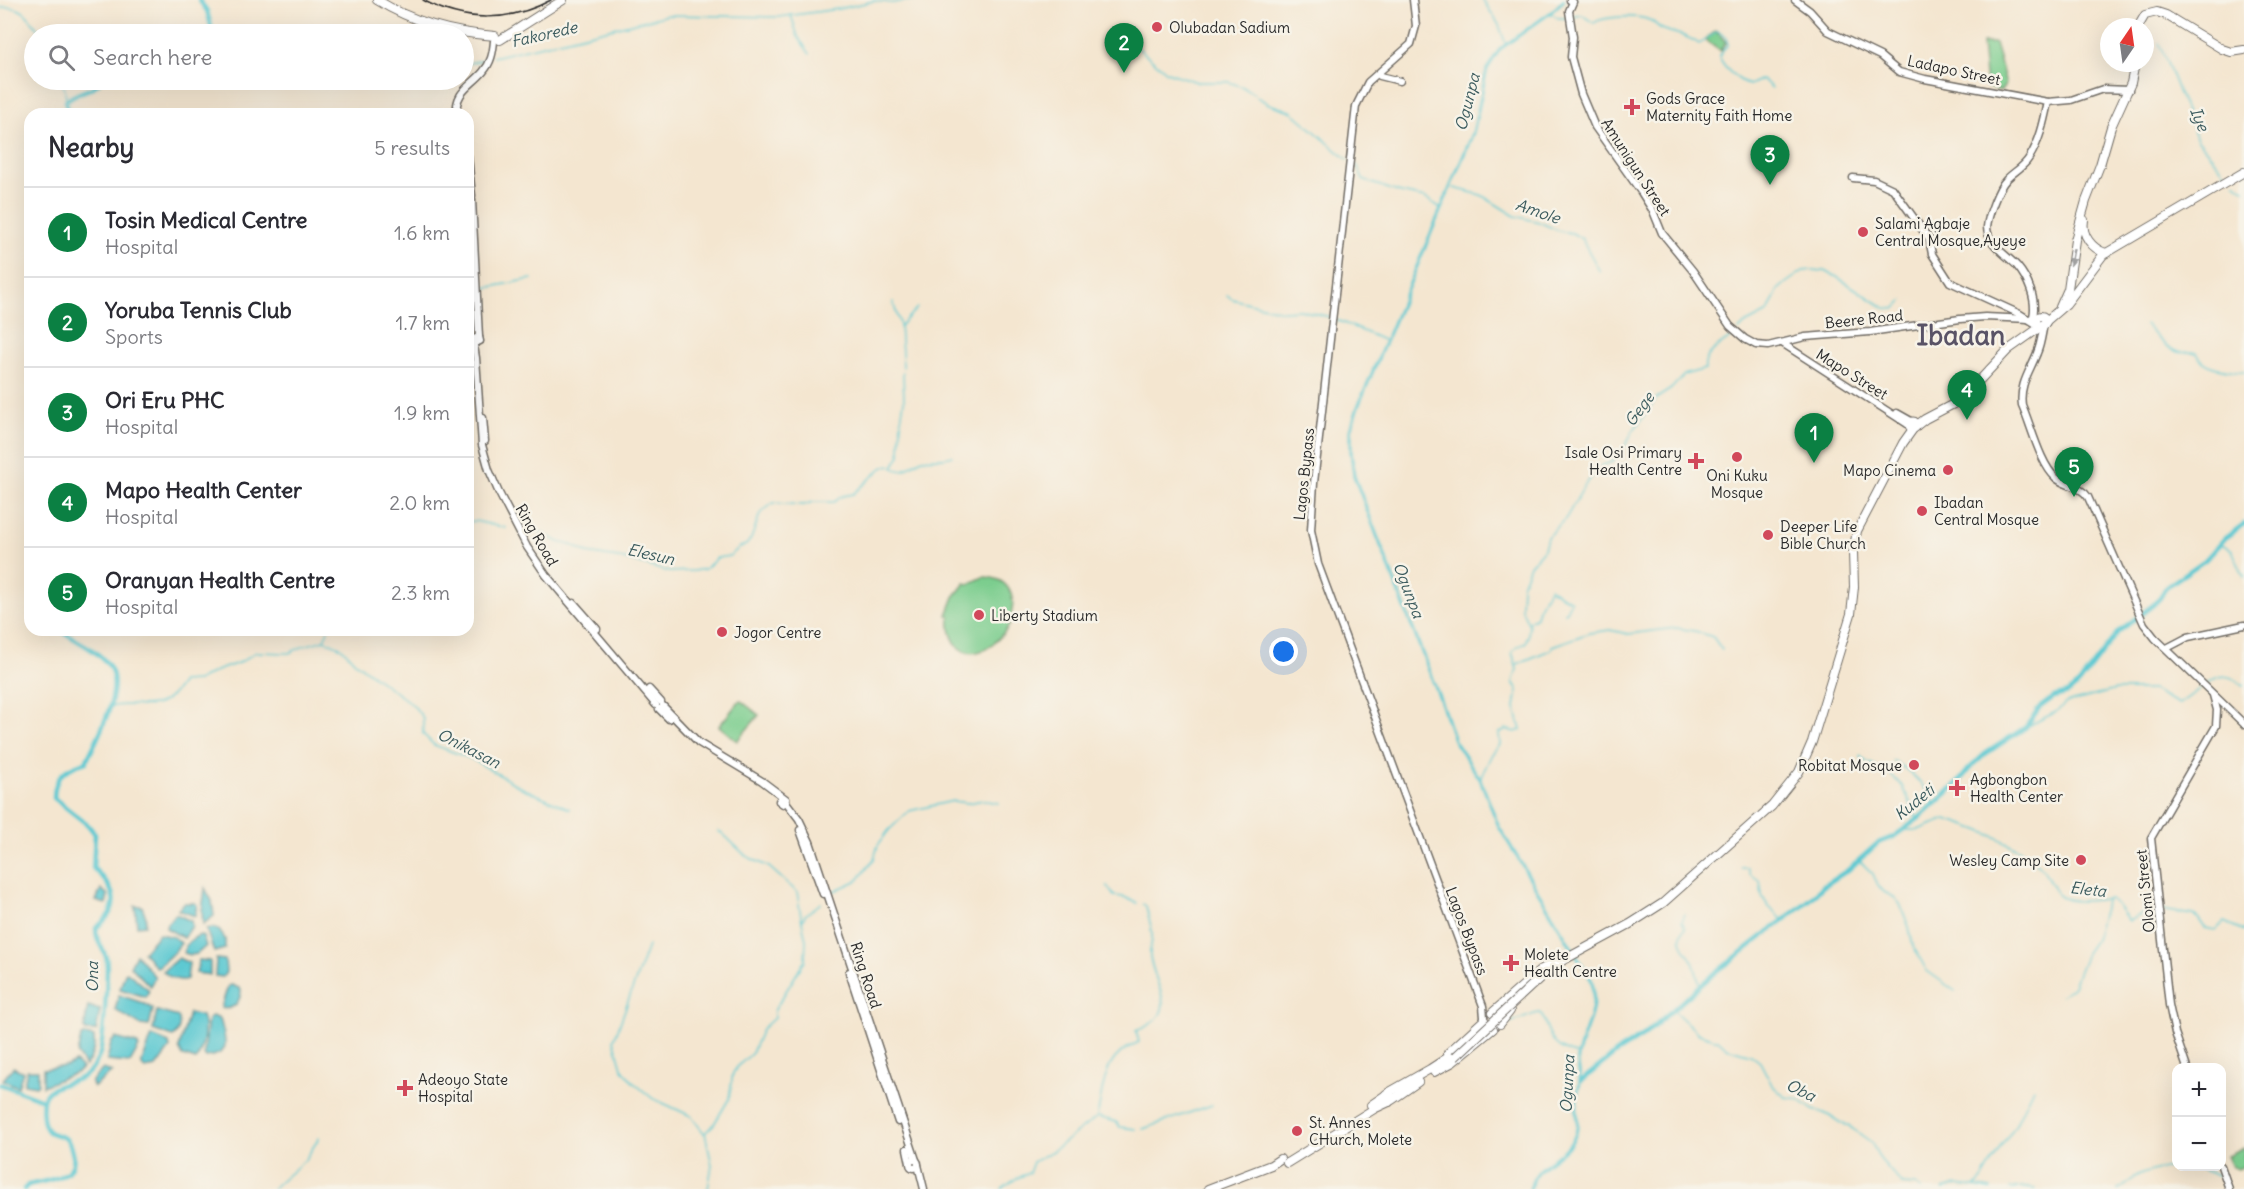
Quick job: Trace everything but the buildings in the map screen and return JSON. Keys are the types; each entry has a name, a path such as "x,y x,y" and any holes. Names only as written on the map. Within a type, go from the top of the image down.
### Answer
{"highway":[{"path":"377,0 413,20 430,24"},
{"path":"474,34 496,39 563,0"},
{"path":"2146,18 2157,15 2171,21 2224,53 2234,54 2244,51"},
{"path":"2060,308 2068,289 2075,240 2102,167 2110,134 2129,90 2134,72"},
{"path":"2110,134 2132,91 2135,72"},
{"path":"1432,1071 1488,1016 1542,969 1636,921 1663,903 1776,801 1791,783 1811,746 1851,614 1854,587 1854,539 1862,518 1912,425 1961,400 2014,344 2038,322 2060,308 2104,252 2244,171"},
{"path":"2086,206 2084,233 2093,246 2104,252"},
{"path":"1219,1189 1284,1161 1432,1071 1454,1055 1540,976 1560,961"},
{"path":"1500,1024 1504,1016 1560,961"},
{"path":"1432,1071 1454,1062 1492,1029"},
{"path":"1208,1189 1284,1161"}],"main road":[{"name":"Lagos Bypass","path":"1415,0 1419,24 1416,41 1410,50 1380,76 1365,93 1358,116 1319,467 1315,537 1321,562 1486,1004 1488,1016"},
{"name":"Lagos Bypass","path":"1415,0 1416,27 1411,44 1369,82 1356,106 1314,483 1311,537 1318,564 1488,1016"},
{"name":"Amunigun Street","path":"1570,0 1573,2 1569,11 1573,37 1570,57 1595,127 1641,192 1653,211 1662,233 1737,332"},
{"name":"Ladapo Street","path":"1795,0 1810,11 1823,28 1880,56 1899,72 2048,102 2070,100 2103,89 2129,90"},
{"path":"474,80 492,58 496,39"},
{"path":"1380,76 1400,81"},
{"path":"457,108 459,96 465,90"},
{"path":"2048,102 2036,145 2027,162 2002,184 1987,228 1996,246 2017,267 2032,295 2038,322 2040,343 2025,379 2022,405 2051,472 2062,482 2082,490 2090,500 2138,612 2155,638 2244,724"},
{"path":"1853,178 1874,180 1893,189 1929,239 1932,254 1950,282 2038,322"},
{"name":"Ring Road","path":"474,279 482,445 489,470 504,502 527,547 546,575 697,746 783,801 799,828 814,867 922,1189"},
{"name":"Ring Road","path":"474,298 477,340"},
{"name":"Beere Road","path":"1737,332 1756,345 1768,346 1805,337 1870,332 1975,318 2038,322"},
{"name":"Mapo Street","path":"1785,342 1912,425"},
{"path":"2167,648 2188,637 2244,625"},
{"name":"Olomi Street","path":"2185,1063 2169,1005 2152,835 2216,726 2217,710 2209,690"},
{"path":"1488,1016 1497,1016 1500,1024 1499,1028 1492,1029 1488,1016"},
{"path":"2222,1171 2229,1189"}],"green space":[{"path":"1716,31 1726,42 1720,51 1705,40"},
{"path":"1982,43 1995,43 2006,84 2001,91 1986,87"},
{"name":"Liberty Stadium","path":"983,577 1000,581 1010,591 1013,605 1008,622 1010,624 992,644 983,650 970,653 964,651 955,642 950,630 950,616 947,615 954,597 965,583 969,584"},
{"path":"740,700 759,715 737,741 719,726"},
{"path":"2244,1148 2244,1166 2238,1169 2232,1167 2227,1156"}],"water":[{"path":"205,888 212,901 214,916 203,924 202,911"},
{"path":"101,889 108,895 106,904 96,901"},
{"path":"184,903 197,905 195,916 178,910"},
{"path":"135,906 142,906 146,917 145,925 137,926"},
{"path":"176,914 191,921 192,926 184,938 166,928 167,923"},
{"path":"206,929 219,930 225,939 225,949 214,952"},
{"path":"159,934 174,937 181,943 157,968 143,952"},
{"path":"200,935 203,936 206,946 197,954 184,953 187,944"},
{"path":"136,954 155,977 150,986 130,966"},
{"path":"178,958 189,963 187,979 174,978 163,971"},
{"path":"216,959 225,960 226,972 223,977 215,976"},
{"path":"199,960 210,961 210,975 196,973"},
{"path":"127,972 149,990 146,997 120,989"},
{"path":"232,985 241,989 240,997 230,1008 221,1008 228,986"},
{"path":"119,995 153,1009 149,1026 140,1025 115,1010"},
{"path":"88,1006 100,1010 96,1031 84,1029"},
{"path":"157,1011 178,1017 179,1028 173,1037 153,1030"},
{"path":"189,1013 202,1016 204,1026 204,1038 196,1060 183,1056 179,1048"},
{"path":"212,1016 220,1019 225,1045 220,1053 206,1057 204,1054 208,1020"},
{"path":"84,1035 94,1037 91,1056 85,1066 77,1054 81,1037"},
{"path":"152,1036 169,1043 170,1048 156,1067 145,1069 142,1062"},
{"path":"115,1038 137,1044 139,1047 130,1063 107,1061 111,1043"},
{"path":"75,1062 82,1068 78,1072 43,1086 43,1069 67,1066"},
{"path":"13,1067 23,1072 18,1087 3,1080"},
{"path":"103,1069 112,1072 94,1087 91,1082"},
{"path":"27,1070 38,1070 36,1086 24,1084"}],"waterway":[{"name":"Ona","path":"199,0 207,11 210,24"},
{"name":"Fakorede","path":"493,57 668,15 779,17 838,9 874,1 892,3 914,0"},
{"path":"1483,0 1499,25 1506,45"},
{"name":"Ogunpa","path":"1530,1189 1538,1173 1569,1145 1576,1133 1577,1095 1580,1082 1578,1057 1592,1012 1592,981 1499,827 1480,779 1454,740 1354,476 1351,429 1357,409 1473,133 1487,69 1500,49 1550,13 1564,0"},
{"path":"0,8 20,10 34,24"},
{"path":"791,15 798,37 810,54"},
{"path":"1554,15 1558,18 1567,18"},
{"path":"1572,17 1582,15 1594,23 1612,18 1644,18 1660,28 1699,44 1718,31 1726,38 1728,44 1719,56 1727,69 1749,85 1762,79 1772,88"},
{"name":"Iye","path":"2159,43 2197,139 2228,176"},
{"path":"1138,48 1167,72 1197,82 1229,82 1254,94"},
{"name":"Fakorede","path":"474,62 488,59"},
{"path":"65,90 66,101"},
{"name":"Ona","path":"67,108 66,101 87,90"},
{"path":"1257,97 1269,104 1291,111 1348,160"},
{"path":"1357,165 1363,180 1401,193 1425,198 1441,208"},
{"name":"Iye","path":"2234,182 2244,189"},
{"name":"Amole","path":"1454,188 1481,195 1515,216 1572,233 1582,239 1600,272"},
{"name":"Gege","path":"1739,330 1745,324 1768,312 1778,290 1803,271 1824,271 1885,308 1895,309 1904,300"},
{"path":"485,288 532,279"},
{"path":"1227,295 1232,299 1283,311 1300,310 1330,317"},
{"path":"893,302 900,325 903,367"},
{"path":"901,325 917,308"},
{"path":"1334,319 1385,341"},
{"path":"2145,324 2173,350 2197,353 2200,359 2210,366 2244,372"},
{"name":"Gege","path":"1480,779 1492,754 1500,745 1499,733 1506,729 1515,732 1521,730 1515,707 1518,690 1513,682 1517,669 1512,652 1525,643 1528,636 1529,625 1521,608 1522,585 1530,565 1544,549 1547,537 1566,518 1585,485 1601,466 1612,462 1621,453 1633,431 1657,398 1671,389 1684,375 1705,369 1705,363 1711,353 1735,334"},
{"path":"901,420 904,401 903,372"},
{"path":"893,467 900,455 901,422"},
{"name":"Elesun","path":"534,529 587,553 624,559 669,572 705,569 717,558 730,556 746,545 751,539 760,514 773,503 804,505 813,502 834,502 842,496 853,494 882,468 889,465 903,470 923,459 952,456"},
{"name":"Elesun","path":"474,521 506,528"},
{"name":"Kudeti","path":"1581,1081 1616,1053 1644,1035 1710,977 1812,898 1822,887 1848,870 1878,843 1893,837 1918,819 1958,783 1985,754 2026,727 2039,708 2054,697 2068,693 2079,684 2118,632 2153,605 2166,587 2205,560 2225,538 2244,524"},
{"path":"2220,543 2232,550 2244,577"},
{"path":"1528,622 1536,617 1550,587"},
{"path":"1550,589 1571,601 1565,613"},
{"path":"1517,664 1552,649 1552,646 1589,633 1610,630 1628,634 1676,628 1695,631 1713,637 1722,650"},
{"name":"Ona","path":"24,1189 28,1185 65,1174 73,1163 68,1141 49,1132 45,1126 43,1101 50,1090 83,1077 95,1064 99,1056 104,1021 107,963 96,928 110,913 113,898 107,883 93,868 95,834 88,825 54,798 56,784 62,774 86,762 108,712 114,684 112,672 106,662 70,636"},
{"name":"Elesun","path":"109,707 157,704 173,694 182,682 197,681 241,662 256,652 289,653 324,640 326,636"},
{"name":"Onikasan","path":"324,640 342,648 355,662 413,705 423,718 423,734 434,745 472,759 522,788 570,809"},
{"path":"2206,684 2225,676 2244,686"},
{"path":"2026,727 2056,712 2066,703 2116,690 2152,690 2179,704 2202,687"},
{"path":"1860,756 1865,761 1888,772 1904,788 1918,819"},
{"path":"1893,761 1917,780 1934,805"},
{"path":"832,892 858,880 874,859 878,845 889,830 909,811 953,801 968,803 983,800 998,803"},
{"name":"Eleta","path":"1905,830 1918,830 1946,819 1959,823 1996,837 2030,857 2042,868 2057,893 2066,899 2078,901 2110,899 2129,921 2145,912 2155,911"},
{"path":"718,831 746,856 769,867 797,892 802,922"},
{"path":"1859,860 1873,874 1884,892 1894,897 1900,904 1913,946 1927,971 1955,991"},
{"path":"1741,868 1748,868 1750,874 1760,881 1762,896 1768,906 1783,920"},
{"path":"1107,886 1114,896 1124,897 1137,903"},
{"path":"2062,995 2073,986 2086,953 2095,940 2105,899"},
{"path":"708,1189 712,1165 705,1133 714,1124 729,1099 733,1073 752,1053 762,1029 774,1018 774,1011 805,960 806,940 802,922 805,915 821,903"},
{"path":"1002,1189 1017,1178 1029,1173 1033,1162 1054,1150 1097,1117 1104,1083 1111,1064 1127,1048 1139,1042 1136,1031 1150,1024 1158,1017 1162,1009 1163,1000 1150,957 1152,930 1146,906 1143,904"},
{"name":"Eleta","path":"2160,910 2193,915 2205,928 2216,930 2224,922 2244,931"},
{"path":"1685,914 1682,921 1685,928 1681,941 1693,962 1701,985"},
{"path":"648,946 614,1040 622,1068 633,1082 652,1098 691,1116 704,1133"},
{"name":"Oba","path":"1673,1010 1699,1034 1718,1040 1727,1048 1751,1055 1760,1062 1772,1085 1785,1097 1798,1099 1813,1110 1824,1113 1853,1129 1871,1142 1880,1159 1902,1184 1916,1185 1921,1189"},
{"path":"1510,1022 1541,1013 1557,1045 1579,1055"},
{"path":"0,1084 43,1100"},
{"path":"1975,1187 2015,1126 2033,1088"},
{"path":"1143,1129 1212,1105"},
{"path":"1098,1117 1116,1122 1120,1127 1135,1129"},
{"path":"272,1189 305,1160 319,1138"},
{"name":"Oba","path":"2118,1189 2143,1174 2172,1167"},
{"name":"Oba","path":"2206,1171 2217,1175 2222,1173"},
{"name":"Oba","path":"1943,1189 1957,1185 1991,1189"},
{"name":"Oba","path":"2010,1189 2022,1187 2035,1189"}],"railway":[{"path":"423,0 455,13 487,17 519,13 551,0"}],"place":[{"name":"Olubadan Sadium","path":"1157,27"},
{"name":"Yoruba Tennis Club","path":"1124,73"},
{"name":"Gods Grace Maternity Faith Home","path":"1632,107"},
{"name":"Ori Eru PHC","path":"1770,185"},
{"name":"Salami Agbaje Central Mosque,Ayeye","path":"1863,232"},
{"name":"Mapo Health Center","path":"1967,420"},
{"name":"Oni Kuku Mosque","path":"1737,457"},
{"name":"Isale Osi Primary Health Centre","path":"1696,461"},
{"name":"Tosin Medical Centre","path":"1814,463"},
{"name":"Mapo Cinema","path":"1948,470"},
{"name":"Oranyan Health Centre","path":"2074,497"},
{"name":"Ibadan Central Mosque","path":"1922,511"},
{"name":"Deeper Life Bible Church","path":"1768,535"},
{"name":"Liberty Stadium","path":"979,615"},
{"name":"Jogor Centre","path":"722,632"},
{"name":"Robitat Mosque","path":"1914,765"},
{"name":"Agbongbon Health Center","path":"1957,788"},
{"name":"Wesley Camp Site","path":"2081,860"},
{"name":"Molete Health Centre","path":"1511,963"},
{"name":"Adeoyo State Hospital","path":"405,1088"},
{"name":"St. Annes CHurch, Molete","path":"1297,1131"}],"district":[{"name":"Ibadan","path":"1961,335"}]}
